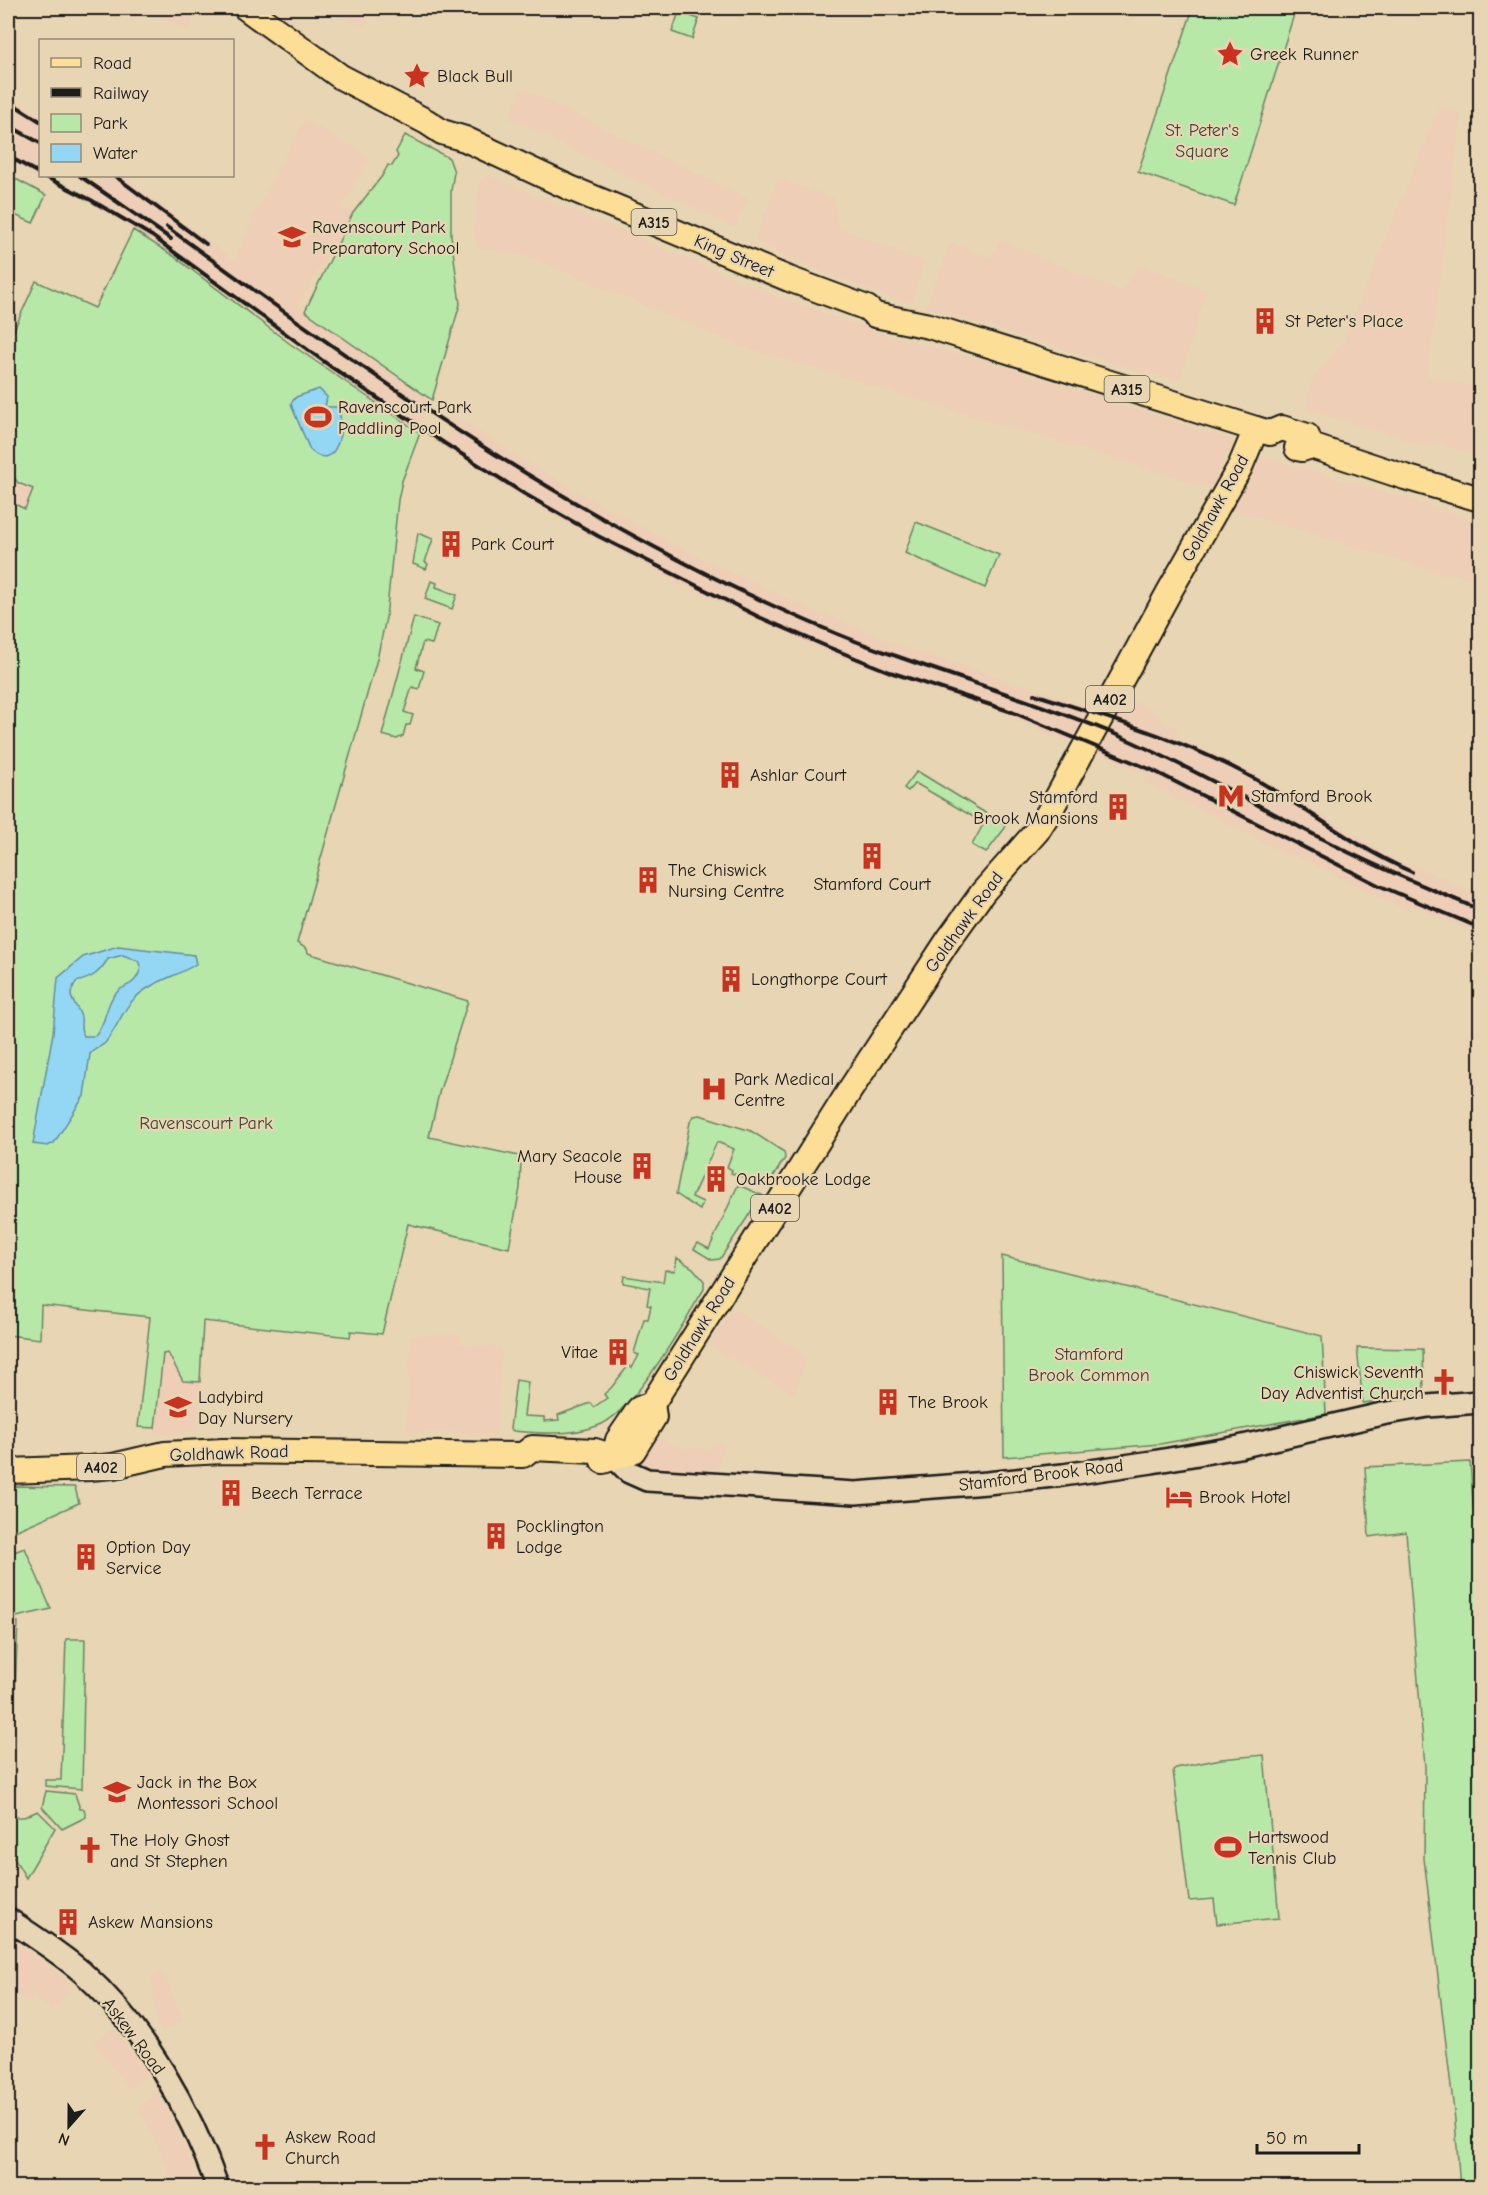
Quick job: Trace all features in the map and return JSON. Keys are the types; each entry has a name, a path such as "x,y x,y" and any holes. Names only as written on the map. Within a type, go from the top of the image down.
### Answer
{"main road":[{"name":"King Street","path":"246,8 319,62 371,95 427,122 442,132 465,139 570,188 797,282 867,308 875,315 944,331 1263,431"},
{"name":"A315","path":"1263,431 1277,441 1302,449 1311,446 1480,499"},
{"name":"Goldhawk Road","path":"8,1471 113,1466 165,1454 223,1451 523,1455 532,1448 596,1451 614,1457 618,1440 639,1409 652,1404 850,1090 949,939 982,892 1037,831 1051,809 1164,601 1263,431"},
{"name":"Stamford Brook Road","path":"614,1457 628,1472 647,1480 831,1493 887,1492 1063,1475 1152,1462 1239,1447 1382,1414 1428,1406 1476,1402"},
{"name":"Askew Road","path":"8,1919 62,1955 127,2020 170,2085 193,2128 218,2187"}],"shaded area":[{"path":"155,8 199,8 188,30 153,12"},
{"path":"321,8 371,8 364,26"},
{"path":"521,88 749,199 734,227 509,118"},
{"path":"8,95 39,115 39,168 35,176 8,161"},
{"path":"1440,105 1461,114 1427,376 1480,388 1480,457 1433,441 1431,447 1305,408 1312,380 1345,339"},
{"path":"305,120 370,157 342,206 353,213 297,305 430,398 418,431 153,240 84,199 98,177 126,177 234,261 259,206"},
{"path":"488,175 778,297 878,333 983,361 1085,392 1233,441 1213,488 741,346 529,256 478,248 474,228 480,181"},
{"path":"779,179 833,198 838,228 924,262 911,303 823,272 755,239"},
{"path":"1001,240 1121,292 1139,264 1206,291 1179,380 1084,355 926,307 951,243 990,258"},
{"path":"455,416 538,469 612,511 690,553 822,615 824,613 900,646 1121,717 1129,700 1160,716 1158,720 1179,730 1176,736 1257,775 1396,860 1447,879 1448,883 1480,897 1480,935 1409,904 1407,910 1291,853 1289,856 1196,807 1144,783 1147,775 1066,738 1064,741 995,710 889,676 826,652 676,582 521,497 443,447"},
{"path":"1264,457 1480,521 1480,597 1470,595 1474,579 1449,572 1448,575 1231,509 1259,459"},
{"path":"8,468 18,483 33,489 25,510 8,502"},
{"path":"734,1309 807,1356 794,1394 708,1345"},
{"path":"411,1335 461,1335 460,1344 502,1347 495,1433 406,1431"},
{"name":"Ladybird Day Nursery","path":"168,1352 183,1381 200,1382 197,1431 155,1434 163,1354"},
{"path":"655,1436 680,1448 711,1449 712,1442 725,1445 715,1473 645,1466 642,1459"},
{"path":"12,1937 72,1986 52,2010 35,1996 28,2003 8,1986 8,1943"},
{"path":"162,1972 183,2021 163,2031 157,2025 152,1976"},
{"path":"113,2028 148,2074 129,2088 94,2043"},
{"path":"158,2092 202,2187 172,2187 168,2166 138,2107"}],"green space":[{"name":"St. Peter's Square","path":"1193,8 1296,8 1234,205 1138,172"},
{"path":"679,12 699,19 692,39 672,32"},
{"path":"405,135 449,158 454,172 451,191 451,235 460,304 432,400 305,311 353,213 388,165 392,166"},
{"path":"8,175 46,195 33,223 8,212"},
{"name":"Ravenscourt Park","path":"133,230 172,255 289,343 420,433 402,481 398,500 386,618 377,659 297,943 307,949 308,953 468,1001 439,1093 429,1137 521,1158 520,1188 509,1248 408,1224 382,1334 351,1331 350,1337 203,1321 200,1382 183,1381 168,1353 163,1354 155,1428 138,1427 150,1317 41,1305 40,1339 8,1335 8,501 25,509 33,489 18,483 8,468 8,343 36,281 95,308"},
{"path":"916,522 999,555 985,588 905,553"},
{"path":"418,533 433,539 425,562 428,564 426,569 413,564"},
{"path":"431,581 437,583 436,587 457,595 452,609 425,599"},
{"path":"414,617 438,625 432,644 423,642 416,668 424,671 419,689 412,687 404,712 413,715 410,725 406,725 403,736 397,739 382,735"},
{"path":"917,771 1005,825 986,853 972,845 984,823 915,783 908,791 904,788"},
{"path":"700,1115 751,1131 784,1152 785,1158 768,1185 731,1173 732,1170 727,1167 734,1149 717,1142 692,1197 703,1202 700,1210 676,1194 690,1122 694,1116"},
{"path":"738,1185 762,1195 720,1259 712,1260 694,1249 698,1243 709,1249"},
{"name":"Stamford Brook Common","path":"1002,1256 1322,1336 1326,1414 1160,1444 1004,1457"},
{"path":"677,1258 693,1268 704,1281 704,1289 671,1344 642,1386 626,1404 611,1418 587,1429 556,1433 510,1429 516,1380 528,1382 524,1416 544,1417 544,1421 559,1420 558,1415 591,1403 594,1407 607,1398 604,1394 628,1366 632,1368 639,1355 634,1353 644,1319 648,1319 651,1306 647,1305 650,1288 623,1283 624,1276 663,1282 665,1270 675,1271"},
{"path":"1357,1348 1423,1349 1424,1394 1363,1403"},
{"path":"1470,1462 1480,1592 1480,2187 1460,2188 1455,2120 1424,1858 1425,1767 1406,1532 1369,1537 1365,1467"},
{"path":"8,1486 75,1487 79,1503 8,1534"},
{"path":"25,1548 51,1609 12,1618 12,1591 8,1591 8,1554"},
{"path":"18,1622 15,1689 8,1689 11,1623"},
{"path":"66,1639 85,1639 82,1789 45,1786 45,1780 61,1780"},
{"path":"8,1726 14,1726 10,1812 8,1813"},
{"name":"Hartswood Tennis Club","path":"1264,1755 1279,1918 1217,1924 1214,1899 1189,1901 1173,1770 1221,1759"},
{"path":"46,1791 75,1794 80,1809 84,1809 86,1817 62,1829 42,1807"},
{"path":"38,1811 55,1828 26,1878 8,1848 8,1817 24,1817"}],"water":[{"name":"Ravenscourt Park Paddling Pool","path":"319,389 327,397 325,407 337,407 340,415 340,435 333,452 327,456 319,456 310,450 291,403 296,397"},
{"path":"118,946 194,955 196,964 156,983 130,1003 105,1043 90,1054 84,1096 54,1143 48,1146 33,1144 53,1033 58,978 83,957","holes":["123,955 138,961 141,968 138,975 112,998 99,1031 95,1036 84,1036 81,1029 81,1017 71,997 76,982 95,974 108,959"]}],"railway":[{"path":"8,101 39,120"},
{"path":"8,125 39,142"},
{"path":"8,156 39,173"},
{"path":"46,177 91,200 152,236 330,366 444,443 523,493 598,536 759,617 828,647 890,672 1012,712 1152,770 1378,885 1480,928"},
{"path":"81,177 171,239"},
{"path":"116,177 206,244"},
{"path":"167,227 384,382 458,430 608,522 687,564 849,639 1036,704 1117,735 1205,777 1350,853 1480,910"},
{"path":"1034,694 1174,741 1228,765 1275,791 1371,852 1412,872"}],"place":[{"name":"Greek Runner","path":"1230,54"},
{"name":"Black Bull","path":"417,76"},
{"name":"Ravenscourt Park Preparatory School","path":"292,237"},
{"name":"St Peter's Place","path":"1265,321"},
{"name":"Ravenscourt Park Paddling Pool","path":"318,417"},
{"name":"Park Court","path":"451,544"},
{"name":"Ashlar Court","path":"730,775"},
{"name":"Stamford Brook","path":"1231,796"},
{"name":"Stamford Brook Mansions","path":"1118,807"},
{"name":"Stamford Court","path":"872,856"},
{"name":"The Chiswick Nursing Centre","path":"648,880"},
{"name":"Longthorpe Court","path":"731,979"},
{"name":"Park Medical Centre","path":"714,1089"},
{"name":"Mary Seacole House","path":"642,1166"},
{"name":"Oakbrooke Lodge","path":"716,1179"},
{"name":"Vitae","path":"618,1352"},
{"name":"Chiswick Seventh Day Adventist Church","path":"1444,1382"},
{"name":"The Brook","path":"888,1402"},
{"name":"Ladybird Day Nursery","path":"178,1407"},
{"name":"Beech Terrace","path":"231,1493"},
{"name":"Brook Hotel","path":"1179,1497"},
{"name":"Pocklington Lodge","path":"496,1536"},
{"name":"Option Day Service","path":"86,1557"},
{"name":"Jack in the Box Montessori School","path":"117,1792"},
{"name":"Hartswood Tennis Club","path":"1228,1847"},
{"name":"The Holy Ghost and St Stephen","path":"90,1850"},
{"name":"Askew Mansions","path":"68,1922"},
{"name":"Askew Road Church","path":"265,2147"}]}
